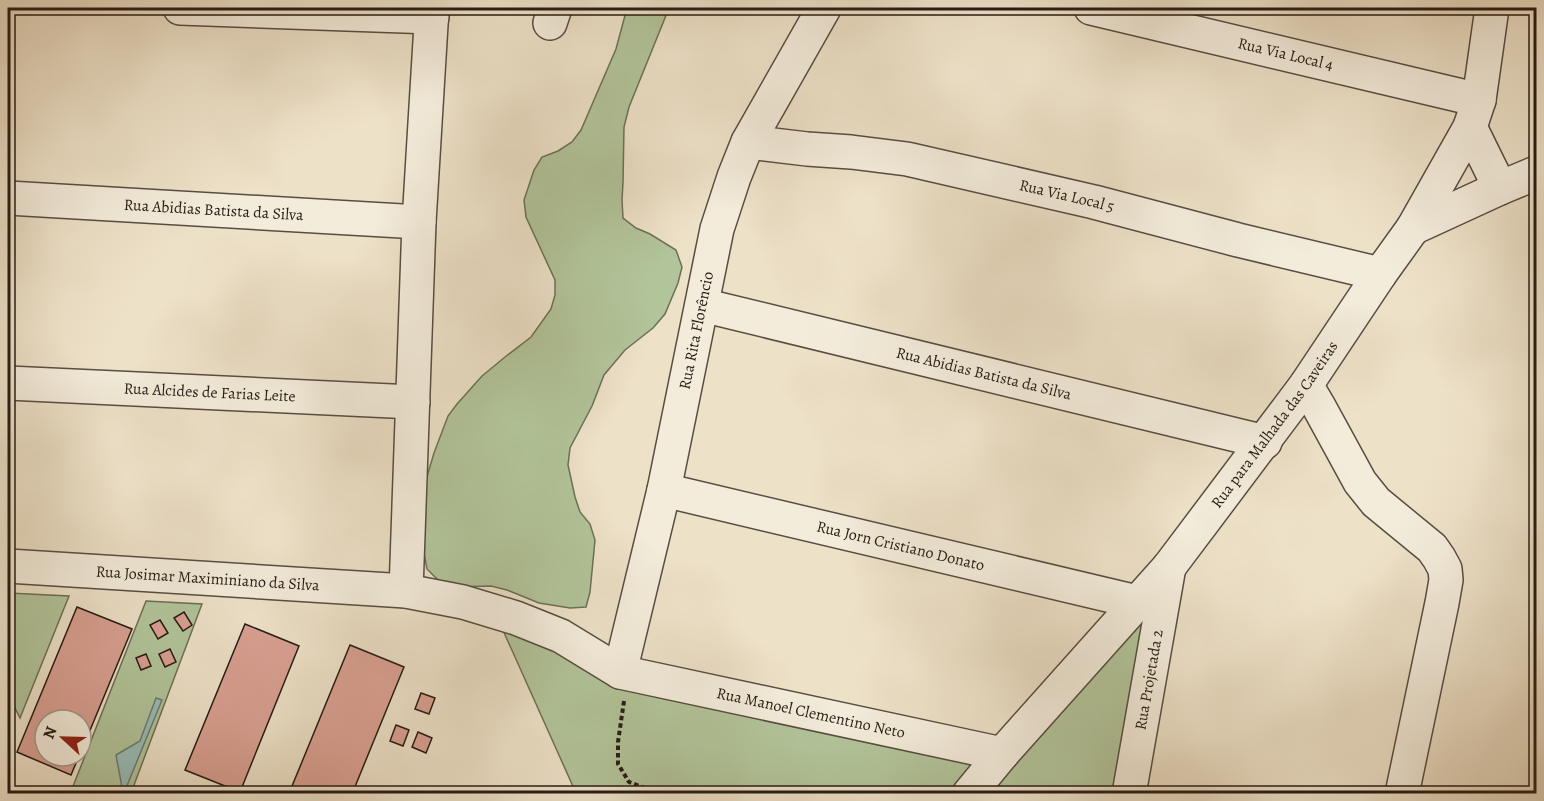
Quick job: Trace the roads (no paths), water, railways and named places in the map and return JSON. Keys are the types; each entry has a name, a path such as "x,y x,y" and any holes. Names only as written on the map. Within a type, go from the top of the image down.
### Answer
{"street":[{"path":"180,8 432,12 418,222 406,591"},
{"name":"Rua Rita Florêncio","path":"624,673 717,229 748,142 824,8"},
{"name":"Rua Via Local 4","path":"1091,8 1474,114"},
{"name":"Rua para Malhada das Caveiras","path":"969,794 1169,567 1265,442 1413,228 1474,114 1492,8"},
{"path":"1474,114 1500,188"},
{"name":"Rua Via Local 5","path":"748,142 907,159 1084,199 1238,240 1380,274"},
{"path":"1413,228 1536,173"},
{"name":"Rua Abidias Batista da Silva","path":"8,198 418,222"},
{"name":"Rua Abidias Batista da Silva","path":"702,305 1265,442"},
{"name":"Rua Alcides de Farias Leite","path":"8,383 413,402"},
{"path":"1306,385 1359,482 1376,502 1432,548 1445,569 1446,580 1442,603 1402,794"},
{"name":"Rua Jorn Cristiano Donato","path":"664,490 1137,602"},
{"name":"Rua Josimar Maximiniano da Silva","path":"8,567 406,591 463,602 516,618 561,636 624,673"},
{"name":"Rua Projetada 2","path":"1129,794 1169,567"},
{"name":"Rua Manoel Clementino Neto","path":"624,673 1002,754"}],"water":[{"path":"156,698 162,700 123,793 116,755 140,741"}]}
